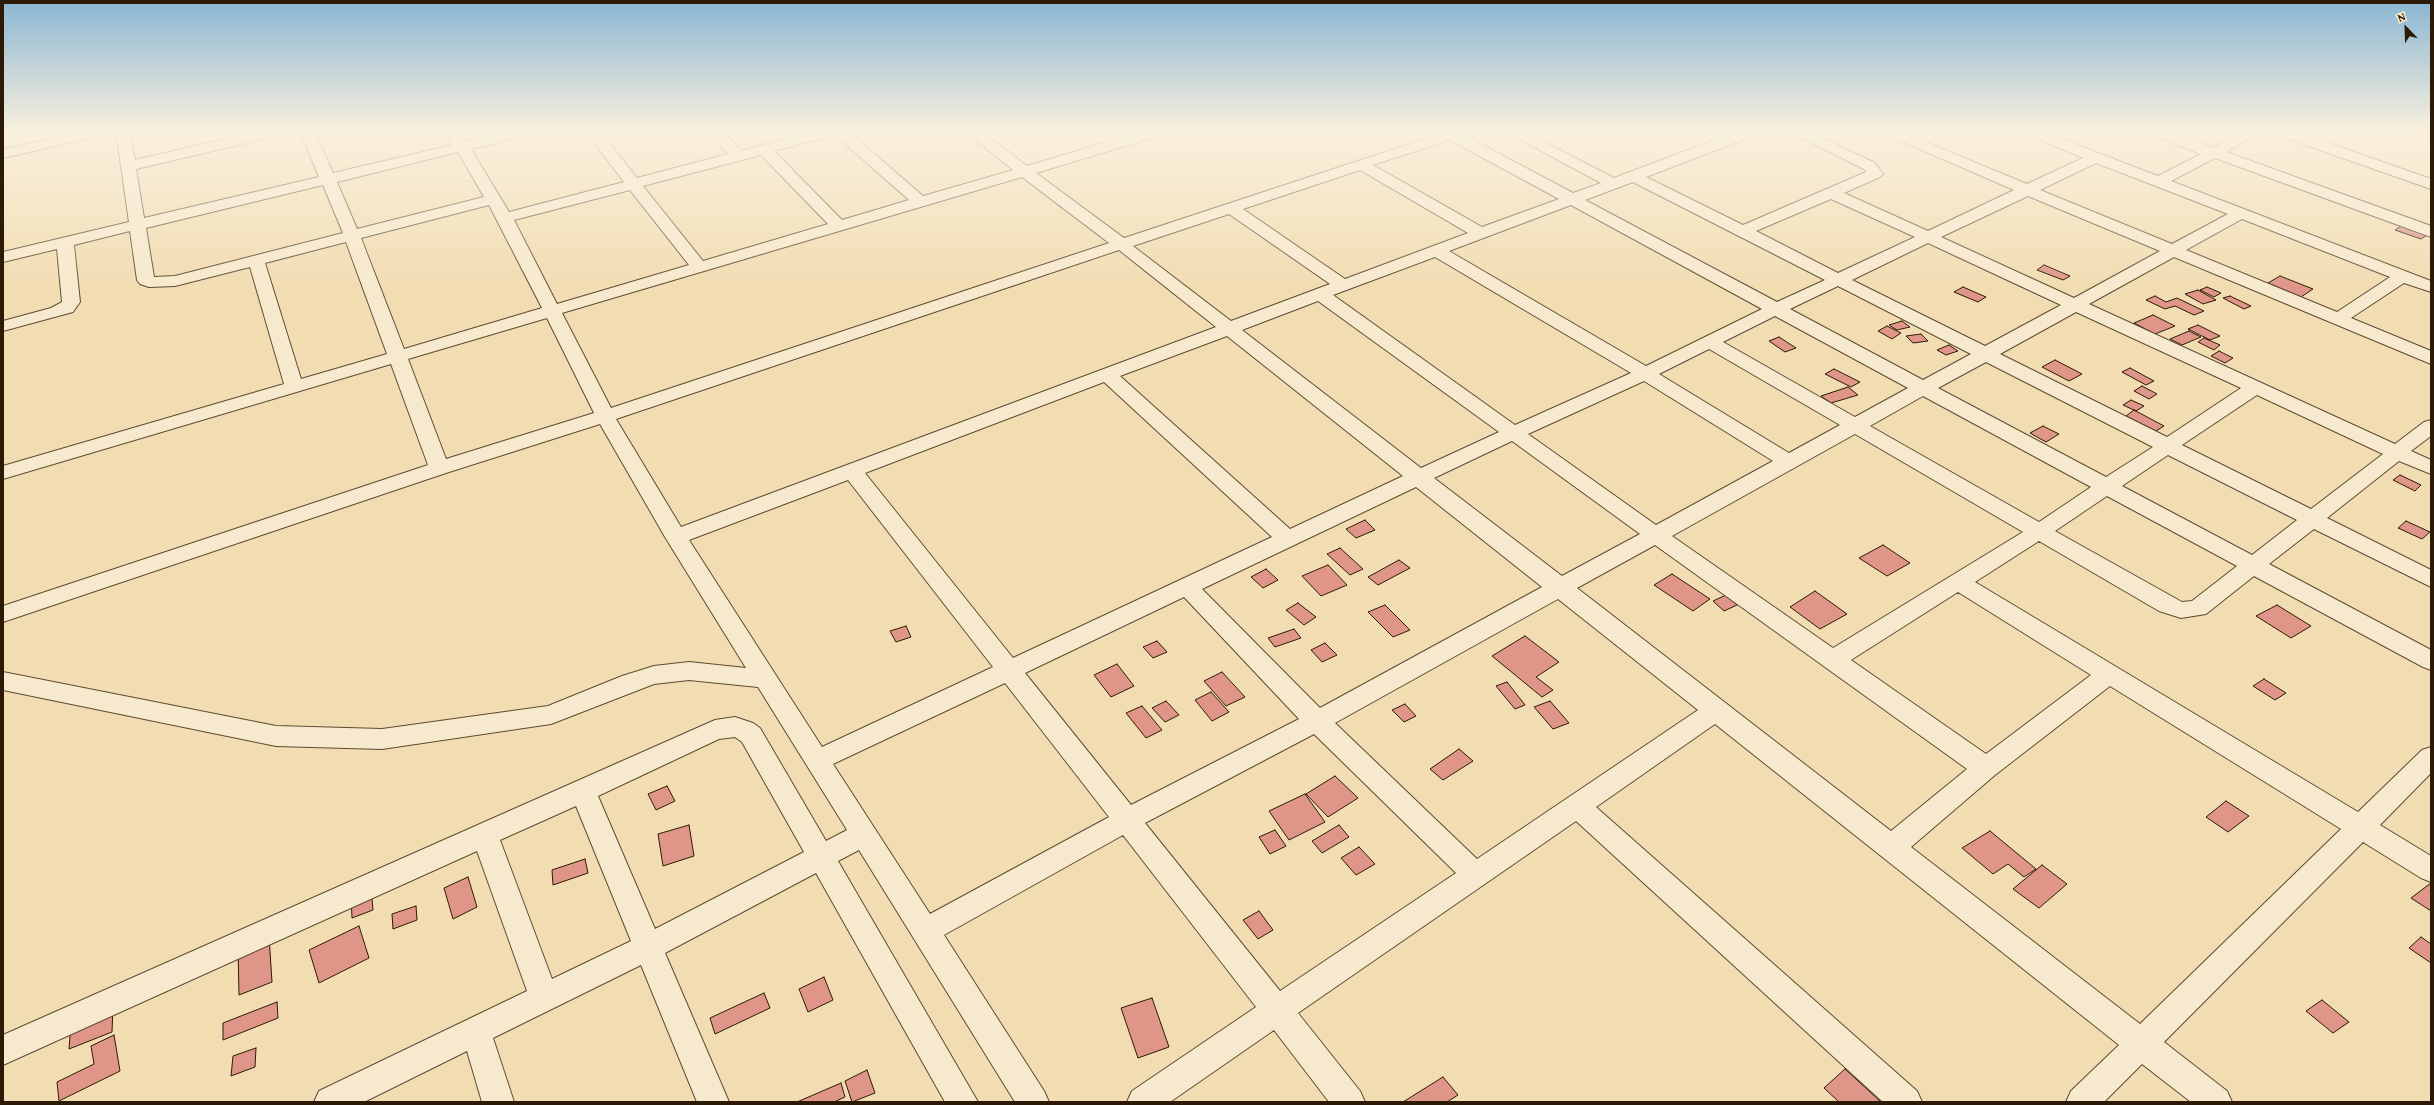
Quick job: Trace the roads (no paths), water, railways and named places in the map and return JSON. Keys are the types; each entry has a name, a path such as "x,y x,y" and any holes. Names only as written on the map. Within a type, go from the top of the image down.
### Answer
{"street":[{"path":"132,183 146,280 155,283 175,281 493,199"},
{"path":"3,257 313,183"},
{"path":"330,183 352,235 439,468"},
{"path":"483,183 505,218 605,416 676,537 764,679 1033,1102"},
{"path":"505,218 639,183"},
{"path":"796,183 839,226"},
{"path":"898,183 921,202"},
{"path":"3,473 988,183"},
{"path":"1038,183 1121,244 1229,328 2216,1102"},
{"path":"3,614 439,468 605,416 1308,183"},
{"path":"1393,183 1482,234"},
{"path":"1541,183 2431,661"},
{"path":"676,537 1344,284 1617,183"},
{"path":"1646,183 2431,579"},
{"path":"1743,231 1856,183"},
{"path":"2007,183 2336,320 2431,358"},
{"path":"816,761 1513,433 1645,374 1838,279 2041,183"},
{"path":"2159,183 2431,287"},
{"path":"2294,183 2431,232"},
{"path":"634,184 700,268"},
{"path":"1832,193 2431,468"},
{"path":"1230,208 1344,284"},
{"path":"924,932 1127,820 1317,721 1559,586 1855,426 2075,304 2174,252 2240,214"},
{"path":"3,326 67,308 71,302 65,242"},
{"path":"1435,250 1645,374 1789,462"},
{"path":"256,260 294,387"},
{"path":"2336,320 2403,276"},
{"path":"1320,294 1654,534 1986,768"},
{"path":"1709,342 2167,605 2182,610 2198,608 2431,426"},
{"path":"1106,374 1288,539"},
{"path":"1833,660 2040,531 2166,446 2256,388"},
{"path":"851,470 1349,1102"},
{"path":"1958,582 2431,870"},
{"path":"1187,587 1317,721 1476,875"},
{"path":"8,685 276,736 382,739 550,715 631,682 654,675 689,671 764,679"},
{"path":"1892,847 1986,768 2109,674"},
{"path":"1143,1102 1717,710"},
{"path":"3,1050 583,791 715,730 735,727 744,730 751,735 822,856 962,1102"},
{"path":"2082,1102 2361,828 2431,757"},
{"path":"583,791 713,1102"},
{"path":"1577,806 1906,1102"},
{"path":"485,835 544,998"},
{"path":"330,1102 648,947 863,835"},
{"path":"476,1031 498,1102"}]}
